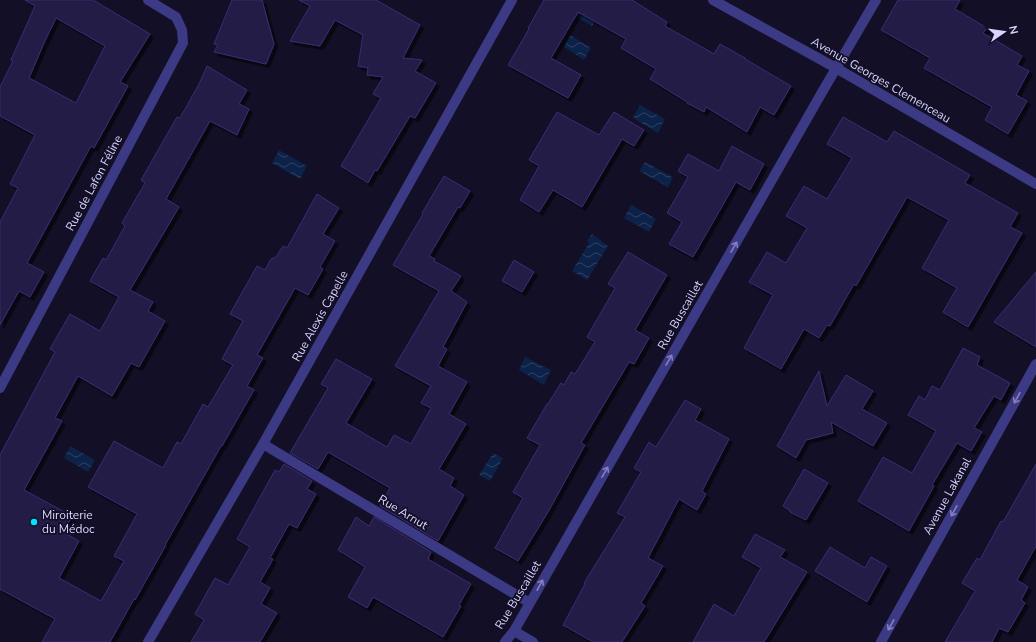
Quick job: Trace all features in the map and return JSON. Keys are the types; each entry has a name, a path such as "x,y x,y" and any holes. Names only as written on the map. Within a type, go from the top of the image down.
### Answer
{"street":[{"name":"Rue de Lafon Féline","path":"0,388 182,43 182,30 176,17 148,0"},
{"name":"Rue Alexis Capelle","path":"148,642 263,444 512,0"},
{"name":"Avenue Georges Clemenceau","path":"713,0 836,68 1036,184"},
{"name":"Rue Buscaillet","path":"505,642 514,631 876,0"},
{"name":"Avenue Lakanal","path":"881,642 1036,364"},
{"name":"Rue Arnut","path":"263,444 530,603"},
{"path":"514,631 533,642"}],"water":[{"path":"578,1 598,14 592,26 570,13"},
{"path":"570,35 591,48 584,60 564,47"},
{"path":"640,105 665,119 658,133 633,118"},
{"path":"279,150 307,166 300,179 272,163"},
{"path":"645,162 673,177 668,187 639,171"},
{"path":"631,205 656,219 649,232 624,218"},
{"path":"592,234 608,246 587,280 572,271 589,243 587,241"},
{"path":"525,357 551,370 544,385 519,370"},
{"path":"70,446 95,460 88,472 64,458"},
{"path":"493,453 503,458 490,481 479,475"}],"building":[{"path":"25,0 93,0 150,34 120,82 128,86 94,148 91,146 27,263 44,272 30,297 19,291 0,325 0,222 18,188 10,184 35,135 0,116 0,87 13,61 11,60 35,6","holes":["56,18 105,46 76,103 29,78"]},
{"path":"232,0 262,0 274,44 266,64 214,52 218,45 214,44"},
{"path":"299,0 376,0 420,25 403,58 422,60 415,71 436,83 415,118 410,116 377,171 375,170 368,183 341,166 381,98 373,94 383,77 367,75 368,68 358,66 363,35 335,20 320,46 290,41 310,6"},
{"path":"544,0 632,0 667,22 665,26 714,54 720,44 791,86 774,115 760,107 747,132 706,107 704,112 687,103 650,79 656,69 621,48 626,39 578,12 551,58 581,75 568,98 508,65"},
{"path":"898,0 960,0 955,9 987,28 983,33 1022,56 1017,65 1029,71 1016,95 1027,101 1008,134 985,120 992,107 924,68 930,58 881,30"},
{"path":"207,66 247,90 239,104 249,109 237,135 210,121 166,199 179,207 130,290 153,302 148,311 165,321 139,367 131,363 112,396 78,376 55,418 62,421 24,490 72,516 63,532 79,541 59,578 101,601 124,561 114,556 137,514 88,487 114,441 163,468 177,442 181,444 203,404 208,407 233,365 222,359 243,321 230,314 257,266 265,270 271,259 276,257 283,246 287,248 317,194 339,208 323,234 335,241 320,267 323,269 308,295 295,288 257,355 263,358 247,386 254,390 110,642 42,642 55,619 0,589 0,455 55,352 50,349 70,314 100,331 119,297 90,281 103,258 106,260 125,226 122,223 145,183 141,180 177,117 180,118"},
{"path":"557,112 599,135 614,112 644,130 634,146 622,139 582,207 553,190 539,212 520,200 539,166 529,160"},
{"path":"843,117 887,142 894,131 970,175 965,183 1018,213 1010,227 1022,233 968,327 943,312 957,288 922,268 949,220 907,197 856,286 854,284 830,326 827,325 819,338 804,329 781,369 744,348 773,295 749,282 767,252 786,263 807,228 786,216 804,186 827,199 852,158 827,144"},
{"path":"732,146 764,164 750,190 736,182 693,257 669,244 682,222 667,213 688,177 678,171 688,154 719,171"},
{"path":"444,176 470,191 460,208 458,207 429,256 435,259 434,261 461,276 451,291 467,302 443,347 447,349 438,366 467,382 449,414 466,424 439,469 454,478 450,486 464,495 438,541 380,506 390,488 328,452 318,469 290,453 328,388 321,384 336,359 372,379 346,423 387,447 394,435 411,444 431,408 421,403 431,386 395,366 439,291 393,265"},
{"path":"628,252 667,275 635,330 649,338 634,364 629,362 581,443 585,445 548,512 518,561 495,548 523,498 513,492 540,445 527,438 561,383 564,385 571,372 575,374 595,342 587,337 615,288 608,284"},
{"path":"514,260 534,272 522,292 502,281"},
{"path":"1036,272 1036,347 994,322"},
{"path":"963,348 980,357 977,365 1010,383 1001,400 994,396 974,428 982,432 971,451 957,443 932,485 934,486 909,531 858,501 883,457 912,473 936,431 908,415 919,396 925,400 932,386 940,390"},
{"path":"819,371 827,406 846,375 873,391 862,409 887,423 873,446 831,422 833,433 806,440 796,458 777,446"},
{"path":"685,400 701,409 695,420 729,439 702,491 706,494 697,510 679,499 648,558 663,566 641,603 645,606 622,642 593,642 563,625 585,584 584,583 625,517 617,513 641,472 634,468 649,442 656,447"},
{"path":"284,464 312,481 307,489 316,494 297,528 289,524 270,558 273,559 260,582 270,588 261,604 277,613 260,642 191,642 204,620 195,614 215,578 228,585 250,547 237,539 275,470 279,472"},
{"path":"1036,464 1036,546 1017,580 1028,587 1021,600 1025,603 1008,632 999,628 992,642 945,642 975,591 962,583 977,558 980,560 1001,521 1003,522"},
{"path":"804,469 828,483 806,520 790,512 783,506"},
{"path":"356,517 369,526 374,517 431,552 428,559 471,584 459,605 461,606 443,637 373,597 367,608 348,597 365,567 338,550"},
{"path":"755,534 785,550 780,557 807,572 764,642 693,642 714,604 734,616 761,568 742,557"},
{"path":"830,547 865,568 871,557 887,566 867,602 815,571"}],"place":[{"name":"Miroiterie du Médoc","path":"34,522"}]}
